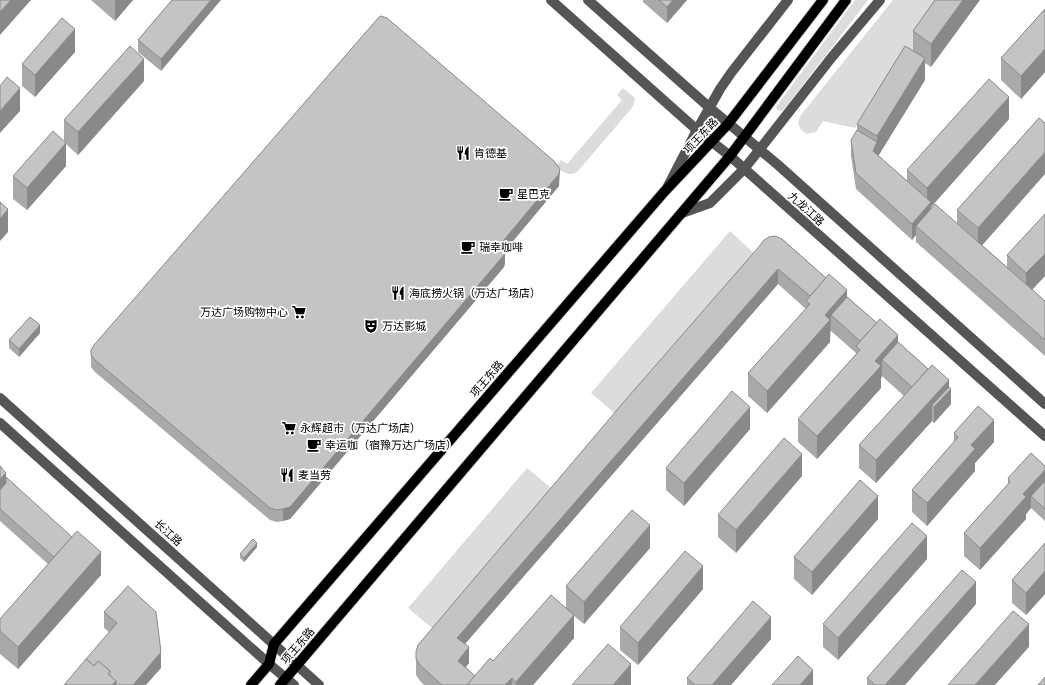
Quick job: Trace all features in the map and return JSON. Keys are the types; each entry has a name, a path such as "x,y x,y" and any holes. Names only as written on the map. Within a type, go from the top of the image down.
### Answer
{"main road":[{"name":"项王东路","path":"251,685 269,664 274,644 664,192 728,124 823,0"},
{"name":"项王东路","path":"283,682 730,156 846,0"}],"street":[{"name":"九龙江路","path":"551,0 697,130 730,156 1045,436"},
{"name":"九龙江路","path":"588,0 728,124 760,149 1045,404"},
{"path":"664,192 720,89 788,0"},
{"path":"682,213 710,203 744,169 832,57 880,0"},
{"name":"长江路","path":"0,398 319,685"},
{"path":"0,423 269,664 283,682 294,685"}],"shaded area":[{"path":"855,0 868,0 786,107 782,111 777,110 776,107"},
{"path":"893,0 951,0 855,128 823,121 816,132 807,134 801,130 798,123 801,115"},
{"path":"623,88 635,98 634,104 577,172 568,174 556,166 561,160 567,164 622,100 617,95"},
{"path":"730,231 758,257 619,417 591,393"},
{"path":"527,468 557,493 438,633 408,608"}],"building":[{"path":"0,0 11,0 0,12"},
{"path":"172,0 211,0 161,59 138,40"},
{"path":"659,0 673,0 667,7"},
{"path":"935,0 963,0 931,44 913,31"},
{"path":"1045,9 1045,49 1021,76 1001,58"},
{"name":"万达广场购物中心","path":"381,16 387,18 554,161 560,169 559,174 504,240 504,255 290,507 277,510 270,508 95,360 91,355 91,350"},
{"path":"62,18 75,29 35,75 22,64"},
{"path":"130,46 144,59 78,132 64,120"},
{"path":"905,46 925,58 877,136 857,124"},
{"path":"7,77 20,88 0,111 0,86"},
{"path":"989,79 1009,97 927,188 907,170"},
{"path":"1039,118 1045,123 1045,152 978,228 957,210"},
{"path":"857,130 877,142 873,151 931,202 912,224 856,173 851,140"},
{"path":"53,131 66,143 27,188 13,176"},
{"path":"0,202 8,209 0,219"},
{"path":"935,204 1045,301 1045,340 916,226"},
{"path":"1045,214 1045,254 1026,273 1007,255"},
{"path":"775,236 782,239 826,278 810,296 778,269 457,638 469,647 458,661 475,676 467,685 442,685 420,665 416,659 418,645 622,404 764,240"},
{"path":"829,274 847,290 825,315 830,320 767,391 748,373 810,304 806,301"},
{"path":"847,297 877,323 860,341 831,315"},
{"path":"30,317 40,325 19,349 9,340"},
{"path":"880,319 898,335 875,361 881,366 817,436 798,419 860,350 856,346"},
{"path":"898,342 928,369 912,387 882,360"},
{"path":"932,365 949,380 876,460 859,445"},
{"path":"949,387 951,389 934,407 932,405"},
{"path":"732,391 750,407 684,483 666,468"},
{"path":"978,406 994,420 971,445 975,449 927,503 912,490 958,437 954,433"},
{"path":"784,438 802,454 736,530 718,515"},
{"path":"1031,453 1045,466 1045,470 1023,494 1026,497 980,548 964,533 1010,482 1008,478"},
{"path":"0,466 6,473 0,479"},
{"path":"6,477 72,537 54,557 0,509 0,490 6,483"},
{"path":"860,480 878,496 812,572 794,557"},
{"path":"1045,481 1045,509 1031,496"},
{"path":"632,510 650,525 584,602 566,586"},
{"path":"912,523 927,536 838,638 823,624"},
{"path":"77,531 101,552 18,647 0,631 0,619"},
{"path":"253,539 257,543 244,558 240,554"},
{"path":"1045,543 1045,571 1026,593 1012,580"},
{"path":"685,551 703,566 638,643 620,627"},
{"path":"962,570 976,582 885,685 875,685 867,678"},
{"path":"128,586 156,612 161,652 133,685 116,685 116,681 110,676 110,671 98,661 94,666 86,659 117,623 104,612"},
{"path":"551,595 574,615 516,682 512,678 505,685 467,685 490,658 493,661"},
{"path":"753,601 771,617 712,685 695,685 687,678"},
{"path":"1013,611 1029,624 975,685 948,685"},
{"path":"608,644 631,664 613,685 572,685"},
{"path":"798,656 813,670 800,685 772,685"},
{"path":"86,659 94,666 98,661 110,671 108,674 116,681 112,685 64,685"},
{"path":"1045,677 1045,685 1038,685"}],"place":[{"name":"肯德基","path":"463,153"},
{"name":"星巴克","path":"506,194"},
{"name":"瑞幸咖啡","path":"468,247"},
{"name":"海底捞火锅（万达广场店）","path":"398,293"},
{"name":"万达广场购物中心","path":"299,312"},
{"name":"万达影城","path":"371,326"},
{"name":"永辉超市（万达广场店）","path":"289,428"},
{"name":"幸运咖（宿豫万达广场店）","path":"314,445"},
{"name":"麦当劳","path":"287,475"}]}
